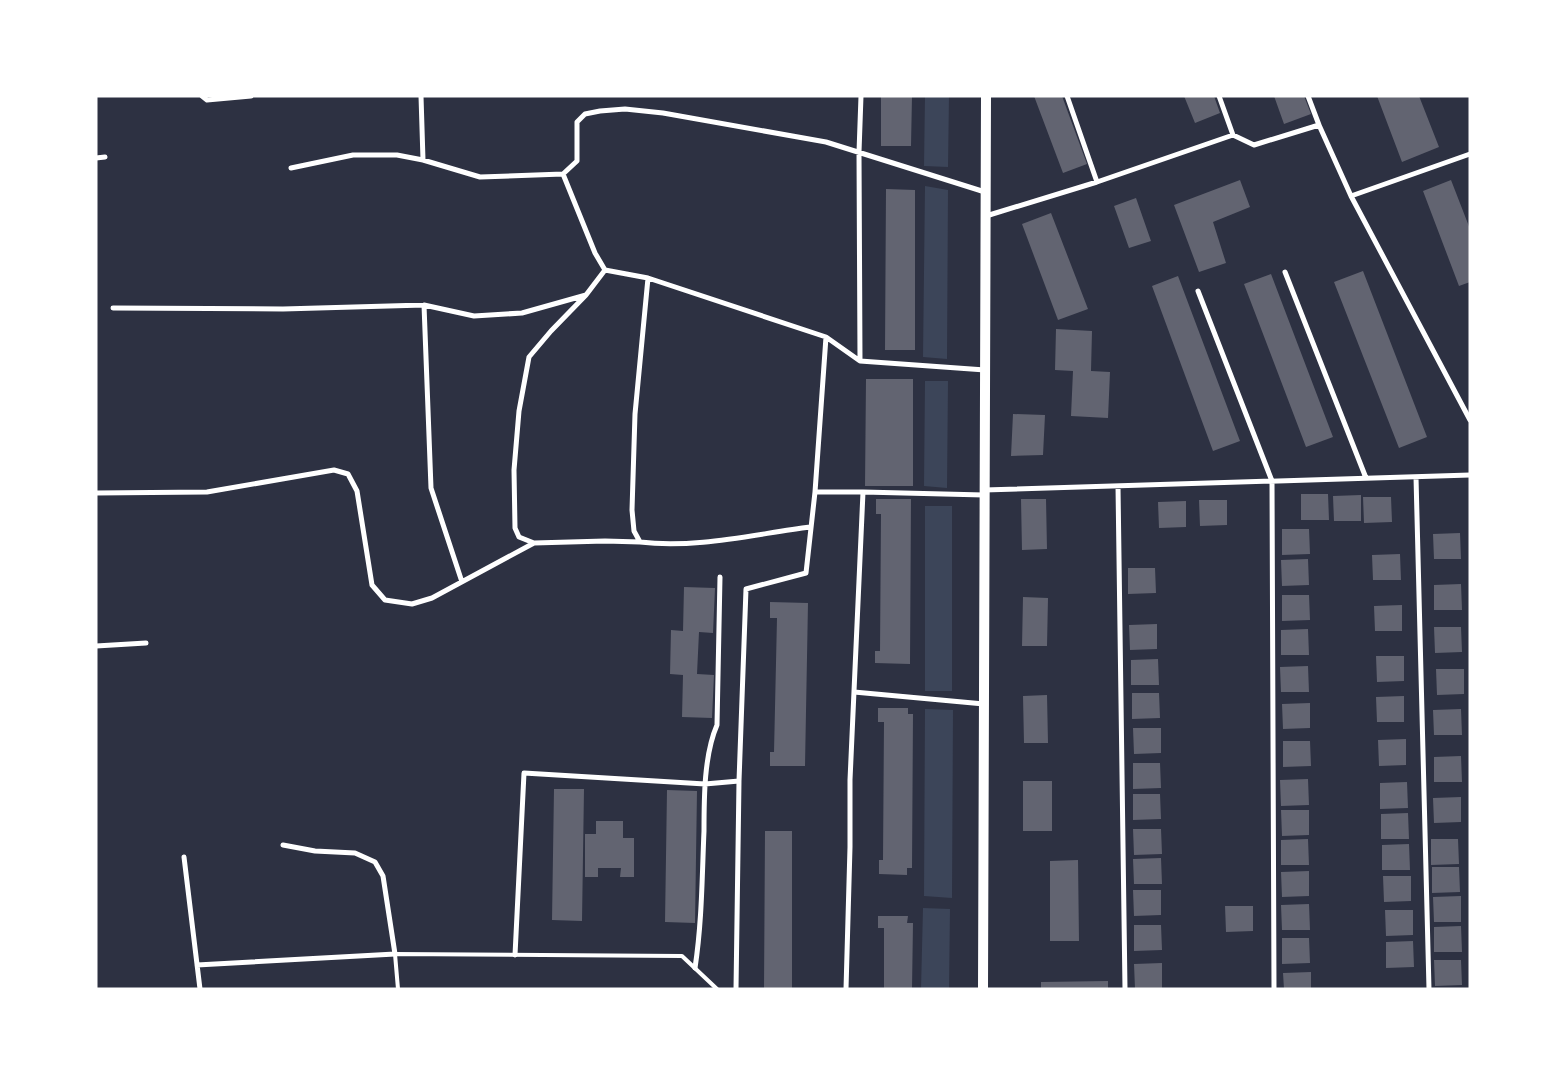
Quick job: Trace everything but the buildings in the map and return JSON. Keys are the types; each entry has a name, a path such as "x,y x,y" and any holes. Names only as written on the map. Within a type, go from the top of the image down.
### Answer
{"main road":[{"path":"983,989 986,96"}],"street":[{"path":"202,96 207,100 251,96"},
{"path":"421,96 423,160"},
{"path":"860,361 858,152 861,96"},
{"path":"1067,96 1096,182"},
{"path":"1219,96 1233,135"},
{"path":"1308,96 1350,196 1470,420"},
{"path":"291,168 353,155 397,155 423,160 480,177 564,174 577,161 576,122 585,114 625,109 826,142 985,192"},
{"path":"985,217 1096,182 1233,135 1254,145 1319,125"},
{"path":"1350,196 1470,154"},
{"path":"96,158 105,158"},
{"path":"564,174 595,253 605,270 648,278 826,337 860,361 985,370"},
{"path":"605,270 586,295 551,330 528,357 518,411 514,470 515,528 520,537 534,543 605,541 686,544 810,527"},
{"path":"1285,272 1366,478"},
{"path":"640,542 634,531 632,510 635,414 648,278"},
{"path":"1198,291 1272,481 1274,989"},
{"path":"113,308 283,309 424,305 474,316 522,313 586,295"},
{"path":"424,305 431,488 462,582"},
{"path":"736,989 738,781 746,589 806,573 810,527 816,492 826,337"},
{"path":"96,493 207,492 334,470 348,474 357,491 372,585 385,600 412,604 432,598 534,543"},
{"path":"816,492 984,493 1118,486 1470,475"},
{"path":"1416,477 1429,989"},
{"path":"1118,486 1125,989"},
{"path":"846,989 850,780 863,492"},
{"path":"695,968 701,928 705,784 716,725 720,577"},
{"path":"96,646 146,643"},
{"path":"854,692 984,704"},
{"path":"515,955 524,773 705,784 738,781"},
{"path":"197,966 395,954 383,876 375,862 355,854 315,851 283,845"},
{"path":"184,857 200,989"}],"lane":[{"path":"398,989 395,954 682,956 717,989"}],"shaded area":[{"path":"925,96 949,96 948,167 924,166"},
{"path":"925,186 948,190 947,359 923,357"},
{"path":"925,381 948,381 947,488 924,486"},
{"path":"925,506 952,506 952,691 925,691"},
{"path":"925,709 953,710 952,898 924,896"},
{"path":"923,908 950,909 949,989 921,989"}]}
